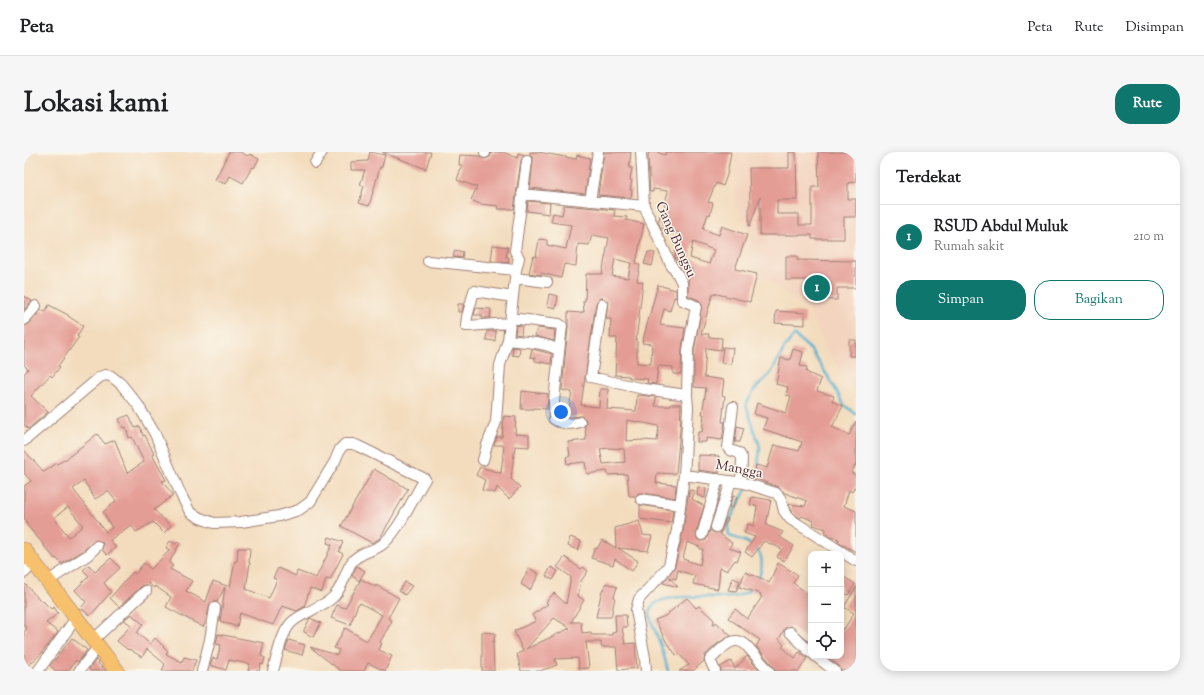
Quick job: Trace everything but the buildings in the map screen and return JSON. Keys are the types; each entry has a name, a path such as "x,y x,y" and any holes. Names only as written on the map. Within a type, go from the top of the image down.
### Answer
{"highway":[{"path":"24,550 29,568 48,581 117,671"}],"street":[{"path":"315,163 322,152"},
{"path":"590,201 598,152"},
{"name":"Gang Bungsu","path":"641,152 644,206 671,265 678,274 682,283 682,300 696,306 688,350 687,395"},
{"path":"483,460 496,422 500,365 508,340 511,321 519,258 515,251 527,162"},
{"path":"522,194 644,206"},
{"path":"428,261 516,274 547,282"},
{"path":"513,297 474,291 466,326 511,321 559,324 562,326 554,401 554,419 557,422 564,423 580,422"},
{"path":"602,304 591,377 644,389 687,395 688,408 684,475 677,530 669,565 639,599 636,610 646,671"},
{"path":"24,320 36,306"},
{"path":"508,340 549,346 557,349 559,352"},
{"path":"24,441 105,374 111,376 121,384 145,417 155,434 181,495 190,512 200,518 214,523 241,522 271,518 299,510 310,502 335,461 340,449 345,444 353,444 358,446 425,479 399,523 384,544 365,552 352,563 334,596 291,623 279,650 274,671"},
{"path":"716,527 739,482 742,458 739,453 728,448 733,407"},
{"name":"Mangga","path":"684,475 739,482 776,493 781,500 784,511 790,519 856,561"},
{"path":"702,535 718,479"},
{"path":"641,499 680,506"},
{"path":"48,581 88,555 97,546"},
{"path":"79,671 96,644 146,591"},
{"path":"202,671 210,640 215,608"},
{"path":"38,671 76,618"},
{"path":"790,632 808,649"},
{"path":"715,671 710,663 710,660 731,641 736,640 741,641 746,645 769,671"},
{"path":"819,659 835,671"}],"shaded area":[{"path":"736,152 856,152 856,392 826,348 810,313 748,263 750,245 748,226 735,204"}],"waterway":[{"path":"758,467 760,447 746,405 754,390 771,373 785,347 794,335 810,349 831,381 844,405 856,414"},
{"path":"751,481 756,472"},
{"path":"747,488 728,523 729,536 753,545 761,555 762,562 758,580"},
{"path":"668,671 650,617 652,607 659,602 670,598 733,597 745,593 753,588"}],"place":[{"name":"RSUD Abdul Muluk","path":"817,288"}]}
